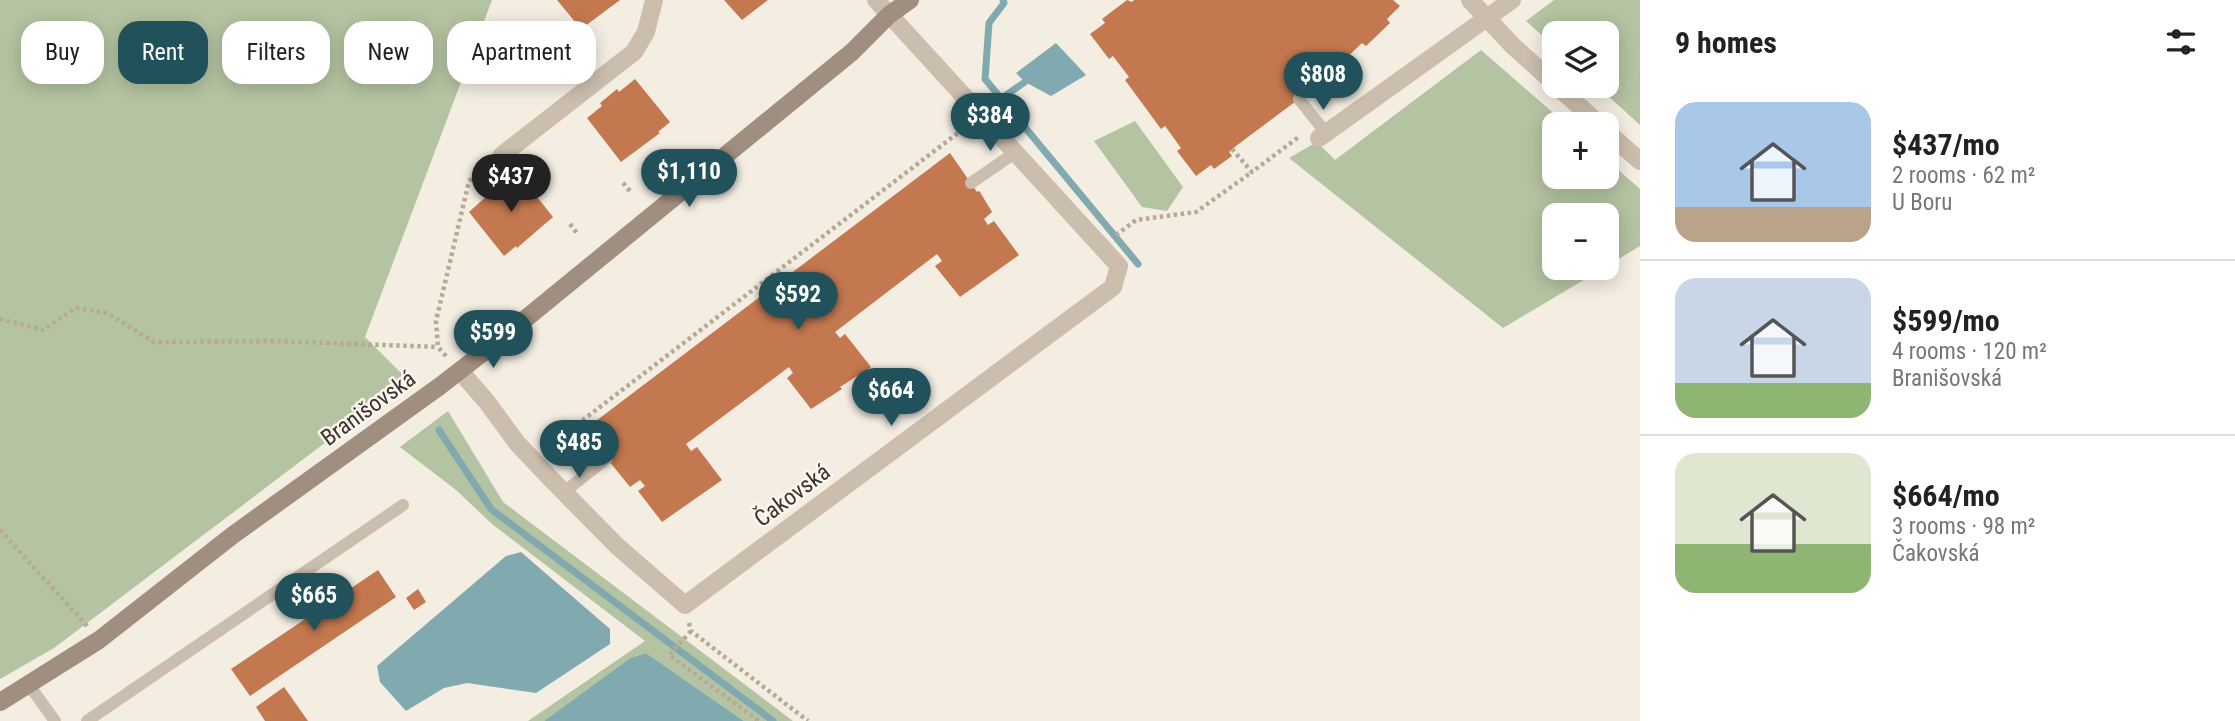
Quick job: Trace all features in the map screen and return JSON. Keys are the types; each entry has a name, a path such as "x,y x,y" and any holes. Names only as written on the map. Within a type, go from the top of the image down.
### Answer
{"street":[{"path":"502,155 634,52 646,32 653,0"},
{"path":"876,0 1016,152"},
{"name":"Branišovská","path":"0,702 99,640 233,535 460,371 852,52 889,15 910,0"},
{"path":"1471,0 1542,73"},
{"path":"1321,131 1348,118 1512,0"},
{"path":"1570,98 1585,112"},
{"path":"1619,142 1640,161"},
{"name":"Čakovská","path":"685,605 1113,287 1119,266 1016,152"},
{"path":"460,371 532,459 617,546 685,605"}],"lane":[{"path":"1299,99 1321,131"},
{"path":"971,183 1016,152"},
{"path":"564,492 607,458"},
{"path":"88,721 403,505"},
{"path":"29,685 55,721"}],"path":[{"path":"532,459 981,114"},
{"path":"1121,232 1136,220 1196,212 1252,172 1321,131"},
{"path":"1232,149 1252,172"},
{"path":"0,319 43,331 76,308 107,313 154,342 275,341 438,347 436,321 469,181 502,155"},
{"path":"623,183 630,191"},
{"path":"570,224 577,233"},
{"path":"0,530 99,640"},
{"path":"685,605 691,631 808,721"},
{"path":"691,631 669,655 760,721"}],"green space":[{"path":"0,0 492,0 484,21 447,21 447,84 460,84 365,337 408,380 54,648 0,679"},
{"path":"1554,0 1640,0 1640,125 1610,98 1619,98 1619,21 1542,21 1542,35 1526,21"},
{"path":"1481,50 1552,112 1542,112 1542,189 1619,189 1619,171 1640,189 1640,246 1619,259 1619,203 1542,203 1542,280 1584,280 1503,328 1289,158 1317,142 1335,160"},
{"path":"1135,121 1183,187 1167,211 1142,207 1094,141"},
{"path":"448,411 503,502 793,721 744,721 646,653 630,658 544,721 528,721 645,641 492,524 456,490 400,447"}],"water":[{"path":"1056,43 1086,75 1051,96 1025,82 1016,73"},
{"path":"521,552 610,629 610,644 536,693 467,683 444,688 406,711 380,682 377,666 506,556"},
{"path":"646,653 744,721 544,721 630,658"}],"building":[{"path":"557,0 620,0 592,21 574,21"},
{"path":"724,0 768,0 742,20"},
{"path":"1127,0 1393,0 1400,6 1387,19 1390,23 1366,46 1362,43 1319,84 1232,149 1229,152 1232,156 1214,169 1211,165 1196,176 1177,151 1181,148 1165,126 1161,129 1125,80 1129,77 1113,56 1109,59 1090,34 1105,23 1102,19"},
{"path":"635,79 670,122 658,132 660,133 621,162 587,118 617,89 619,92"},
{"path":"950,153 992,212 984,219 988,225 994,221 1019,255 960,297 935,266 942,261 937,254 835,332 840,338 845,334 871,367 840,387 842,389 811,409 787,378 793,373 789,367 686,444 691,451 697,447 722,480 662,522 638,491 645,486 640,480 630,487 584,430"},
{"path":"518,173 553,217 504,256 469,212 501,183 503,186"},
{"path":"378,570 396,597 250,696 231,669"},
{"path":"418,589 426,602 414,610 406,598"},
{"path":"284,687 308,721 265,721 256,707"}],"waterway":[{"path":"1003,0 1004,3 989,23 985,79 1138,264"},
{"path":"1002,98 1032,77"},
{"path":"439,430 491,509 773,721"}]}
